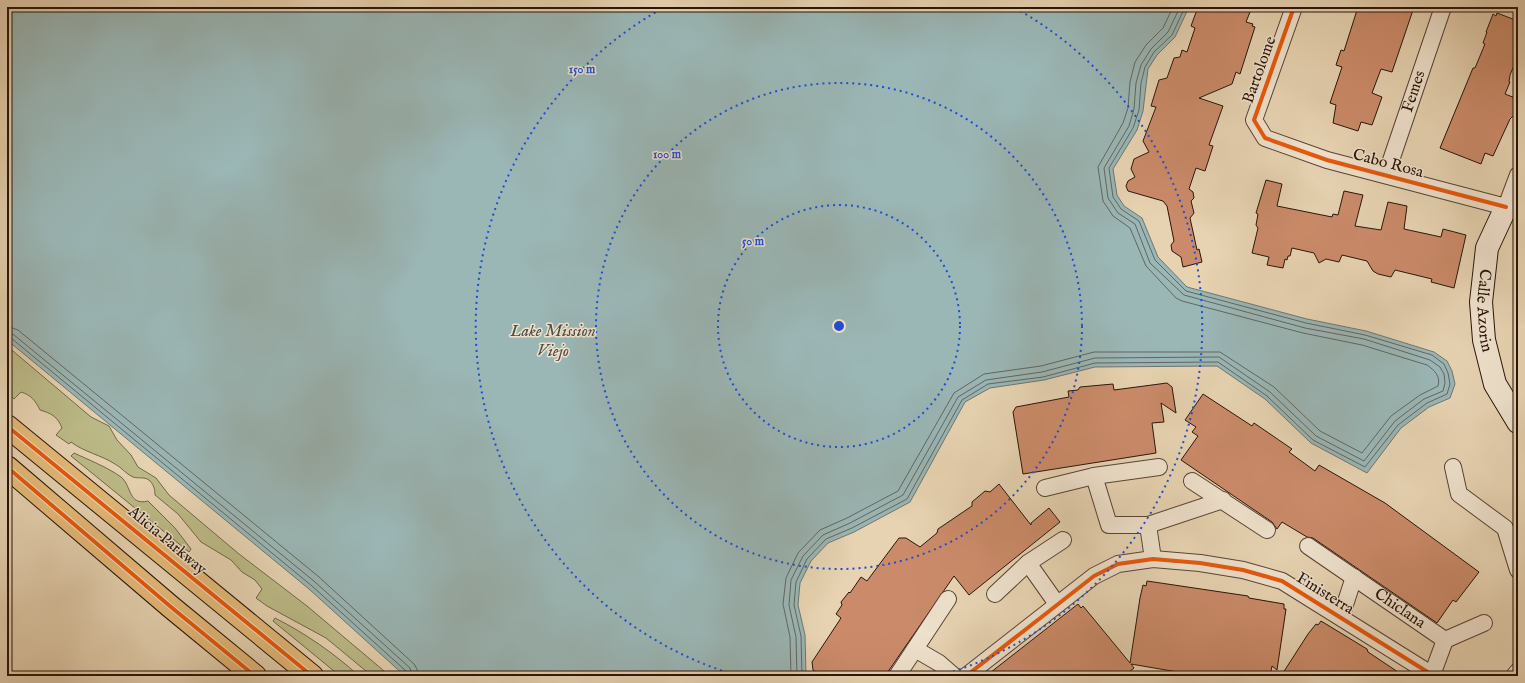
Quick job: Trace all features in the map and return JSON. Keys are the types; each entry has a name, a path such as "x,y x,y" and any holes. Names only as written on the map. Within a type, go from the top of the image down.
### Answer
{"main road":[{"name":"Alicia Parkway","path":"7,426 312,676"},
{"path":"7,467 171,607 255,676"}],"street":[{"name":"Bartolome","path":"1266,138 1254,120 1294,7"},
{"name":"Femes","path":"1386,176 1442,7"},
{"name":"Cabo Rosa","path":"1266,138 1327,160 1506,207"},
{"name":"Calle Azorin","path":"1518,175 1506,207 1487,248 1481,302 1484,340 1495,384 1518,422"},
{"path":"1045,488 1094,476 1159,467"},
{"path":"1453,467 1459,494 1505,528 1518,570"},
{"path":"1094,476 1109,525 1148,525 1223,500"},
{"path":"1192,480 1267,530"},
{"path":"1148,525 1153,559"},
{"path":"995,594 1028,563 1063,540"},
{"name":"Chiclana","path":"1308,546 1354,576 1445,640"},
{"name":"Finisterra","path":"966,676 1094,576 1118,564 1153,559 1200,563 1242,570 1282,581 1433,676"},
{"path":"1028,563 1057,604"},
{"name":"Chiclana","path":"1341,617 1354,576"},
{"path":"897,676 948,599"},
{"path":"1433,676 1445,640 1484,622"},
{"path":"915,649 939,663 954,676"},
{"path":"1514,676 1518,671"}],"shaded area":[{"path":"7,346 91,417 109,426 117,440 131,455 138,467 156,478 169,495 239,554 307,606 390,676 372,676 326,638 267,606 256,598 262,589 255,580 242,572 231,560 201,542 178,514 155,495 154,488 150,481 133,477 110,461 71,442 69,444 56,435 62,428 56,418 51,414 40,410 30,396 21,392 14,399 7,393"},
{"path":"74,453 116,473 121,477 137,501 148,501 175,528 191,549 189,552 71,456"},
{"path":"275,618 319,644 359,676 340,676 273,621"}],"water":[{"name":"Lake Mission Viejo","path":"7,7 1189,7 1175,37 1157,55 1148,69 1143,111 1137,130 1113,169 1117,195 1124,206 1142,218 1158,257 1187,287 1307,319 1366,331 1434,352 1447,361 1452,371 1455,384 1450,398 1429,407 1401,428 1367,473 1311,443 1265,399 1217,366 1095,367 1044,380 990,388 965,402 910,502 854,532 828,543 811,561 800,583 798,605 805,635 806,676 405,676 309,589 7,340"}],"building":[{"path":"1198,7 1252,7 1246,22 1253,24 1252,26 1255,27 1240,74 1236,72 1232,84 1199,98 1223,106 1209,145 1213,146 1205,171 1196,168 1189,189 1193,192 1194,198 1191,201 1194,213 1190,218 1197,250 1199,249 1202,262 1183,267 1181,257 1172,251 1171,245 1174,241 1167,206 1163,201 1128,191 1126,186 1128,181 1135,177 1131,169 1134,159 1149,152 1143,141 1156,107 1151,106 1159,80 1167,78 1174,58 1180,57 1182,50 1187,52 1195,28 1191,26"},
{"path":"1358,7 1414,7 1392,72 1381,69 1372,93 1382,97 1372,125 1361,122 1358,131 1333,123 1336,105 1330,103 1342,67 1336,65 1341,50 1344,51"},
{"path":"1497,13 1518,21 1518,56 1510,75 1510,82 1505,94 1518,99 1518,106 1514,115 1510,119 1493,156 1485,153 1481,164 1440,148 1473,68 1475,68 1485,44 1483,43 1493,14 1496,16"},
{"path":"1266,180 1282,184 1277,206 1332,217 1333,214 1338,215 1344,191 1363,195 1355,226 1381,230 1388,202 1407,206 1404,229 1441,237 1443,229 1466,235 1454,288 1431,282 1432,279 1395,270 1391,277 1378,274 1373,271 1367,261 1342,255 1339,262 1326,259 1319,263 1314,253 1292,248 1290,256 1288,256 1287,260 1285,259 1283,268 1267,265 1269,257 1252,253 1258,228 1256,225 1258,214 1256,213"},
{"path":"1167,383 1172,387 1176,413 1161,403 1164,422 1152,423 1156,453 1023,474 1013,412 1016,407 1069,397 1068,391 1078,390 1080,387 1113,384 1114,390"},
{"path":"1203,394 1252,426 1254,423 1292,449 1289,452 1315,471 1319,465 1385,503 1479,572 1456,602 1453,600 1437,623 1313,538 1307,537 1282,522 1277,529 1272,522 1181,460 1198,436 1192,432 1196,427 1185,420"},
{"path":"999,484 1031,525 1031,523 1049,508 1060,522 969,595 954,576 885,676 822,676 813,670 812,662 841,618 836,614 842,605 841,602 849,592 850,593 861,577 867,581 899,538 906,538 920,547 937,533 938,529 972,506 972,502 985,491 990,492"},
{"path":"1147,581 1248,596 1249,598 1284,604 1284,609 1286,609 1277,670 1272,666 1270,676 1201,676 1131,664 1134,668 1124,676 986,676 1078,604 1081,608 1083,606 1130,663 1140,598 1143,585 1146,586"},
{"path":"1321,621 1367,649 1368,652 1404,676 1281,676 1308,634 1316,624 1318,625"}],"cycle path":[{"path":"1294,7 1254,120 1265,138 1327,160 1506,207"},
{"path":"7,426 312,676"},
{"path":"7,467 171,607 255,676"},
{"path":"966,676 1094,576 1118,564 1153,559 1200,563 1243,570 1282,581 1434,676"}]}
